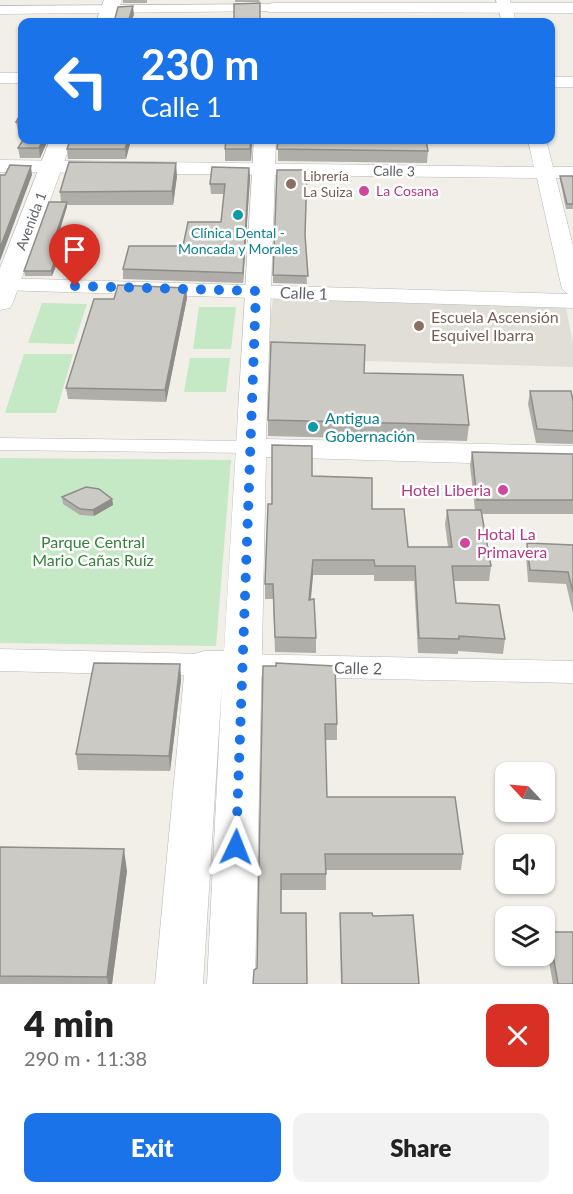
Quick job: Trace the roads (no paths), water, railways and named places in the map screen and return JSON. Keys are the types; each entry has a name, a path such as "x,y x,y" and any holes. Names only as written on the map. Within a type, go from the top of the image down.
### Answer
{"street":[{"path":"0,10 573,8"},
{"path":"0,78 18,78"},
{"path":"555,82 573,82"},
{"name":"Avenida 1","path":"2,290 60,144"},
{"path":"179,984 223,665 249,447 265,144"},
{"path":"538,144 573,288"},
{"name":"Calle 3","path":"0,166 573,173"},
{"name":"Calle 1","path":"2,290 256,291 573,301"},
{"path":"0,444 249,447 573,456"},
{"name":"Calle 2","path":"0,660 573,672"},
{"path":"223,665 231,984"}],"place":[{"name":"Librería La Suiza","path":"291,184"},
{"name":"La Cosana","path":"364,191"},
{"name":"Clínica Dental - Moncada y Morales","path":"238,215"},
{"name":"Escuela Ascensión Esquivel Ibarra","path":"419,326"},
{"name":"Antigua Gobernación","path":"313,427"},
{"name":"Hotel Liberia","path":"503,490"},
{"name":"Hotal La Primavera","path":"465,543"}],"park label":[{"name":"Parque Central Mario Cañas Ruíz","path":"93,551"}]}
